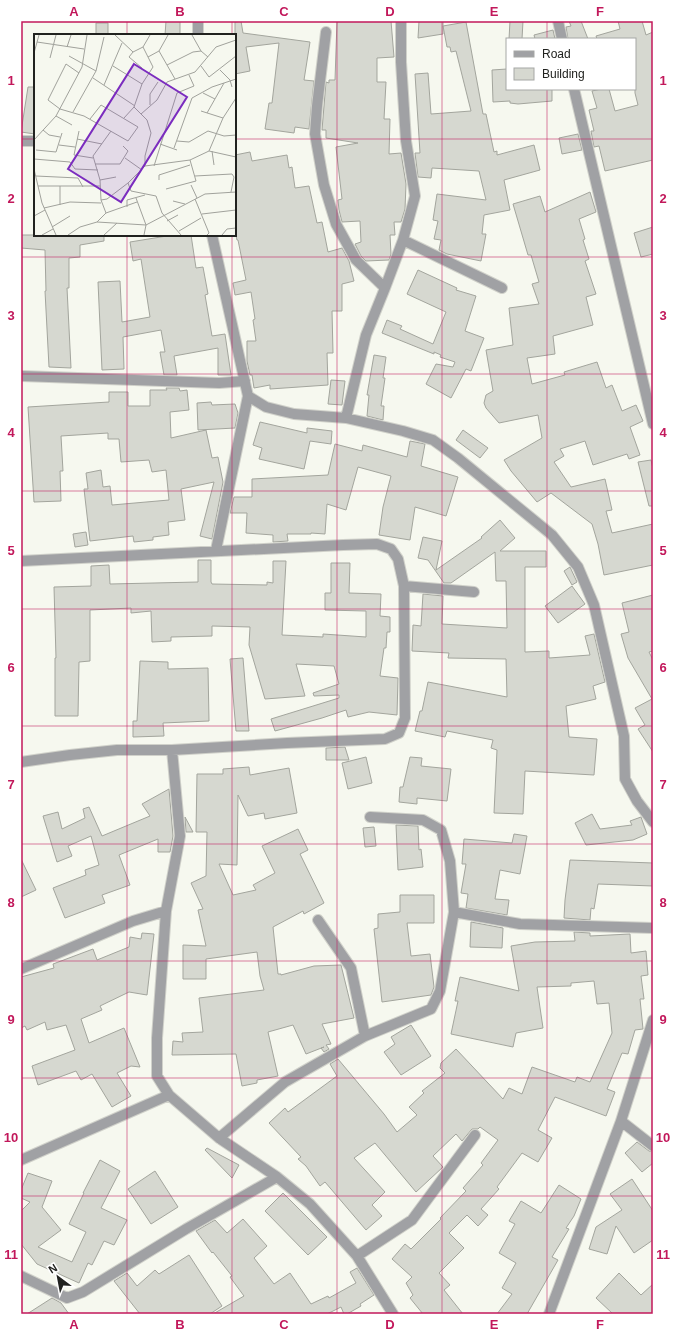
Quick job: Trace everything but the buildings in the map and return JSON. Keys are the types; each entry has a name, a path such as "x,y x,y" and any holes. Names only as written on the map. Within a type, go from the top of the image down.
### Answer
{"street":[{"path":"198,21 198,34"},
{"path":"346,418 366,335 386,288 403,240 414,196 406,141 401,62 401,21"},
{"path":"558,21 562,38"},
{"path":"326,32 315,134 324,185 336,224 356,260 386,288"},
{"path":"574,90 653,424"},
{"path":"21,141 34,141"},
{"path":"212,236 248,396 216,550"},
{"path":"403,240 502,288"},
{"path":"21,376 219,382 245,381"},
{"path":"248,396 266,407 294,414 346,418 403,431 433,440 458,458 552,535 578,567 594,605 624,736 625,779 637,801 653,822"},
{"path":"21,561 216,550 342,545 377,544 392,549 398,559 404,586 405,718 399,733 385,739 172,750 117,750 21,762"},
{"path":"404,586 474,592"},
{"path":"172,750 180,836 166,911 157,1038 157,1076 169,1095 219,1138 277,1177 310,1204 357,1256 391,1313"},
{"path":"219,1138 285,1082 365,1036 431,1009 440,991 454,912 450,861 440,830 423,820 370,817"},
{"path":"21,969 133,921 166,911"},
{"path":"454,912 520,924 653,928"},
{"path":"318,920 351,968 365,1036"},
{"path":"549,1314 621,1121 653,1020"},
{"path":"21,1160 169,1095"},
{"path":"621,1121 653,1146"},
{"path":"357,1256 412,1220 475,1135"},
{"path":"21,1276 66,1298 83,1292 186,1229 277,1177"}]}
